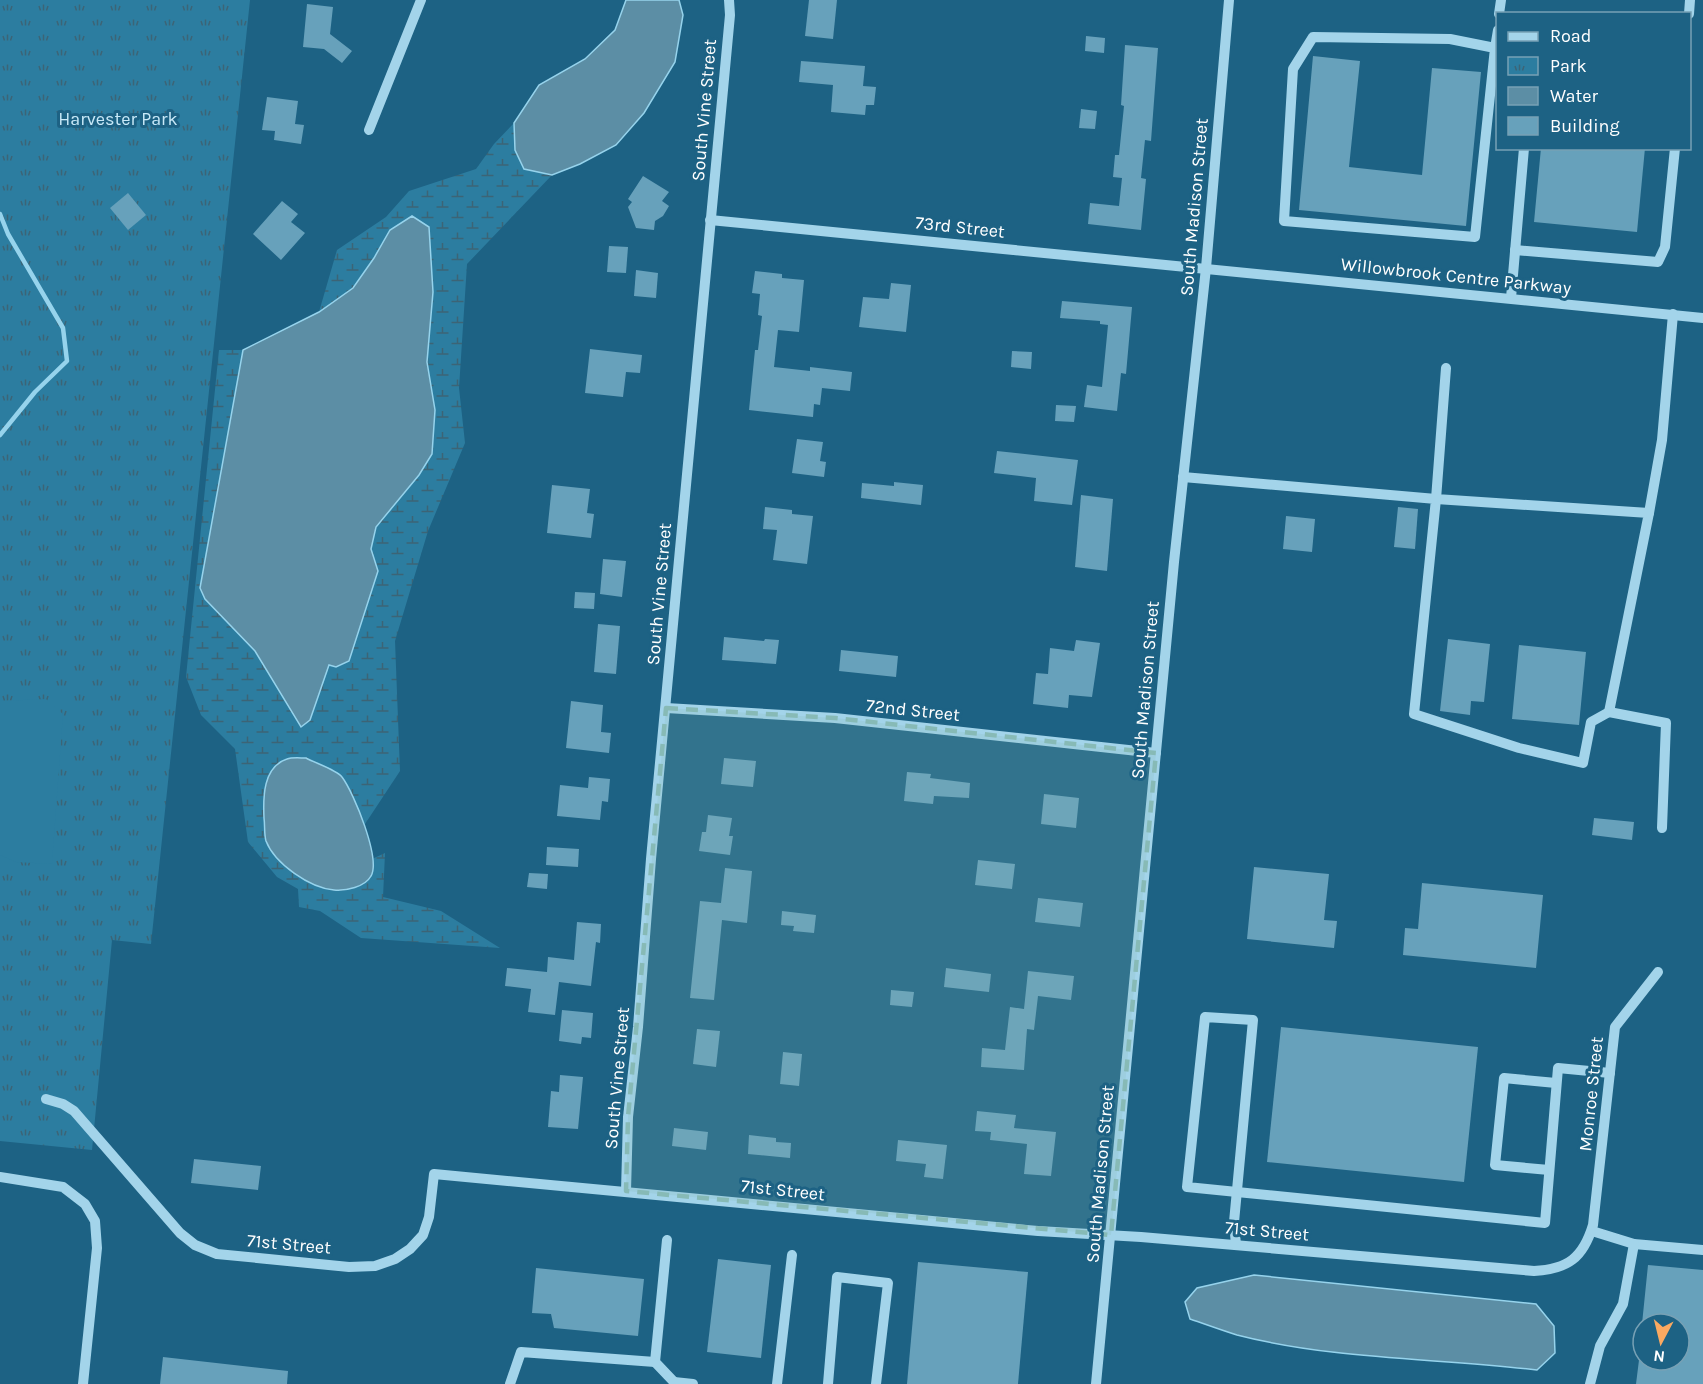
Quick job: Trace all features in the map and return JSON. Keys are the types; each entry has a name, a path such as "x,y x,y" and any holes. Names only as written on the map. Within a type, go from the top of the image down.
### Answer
{"street":[{"path":"369,130 421,0"},
{"name":"South Vine Street","path":"626,1191 628,1117 730,15 729,0"},
{"name":"South Madison Street","path":"1096,1384 1183,477 1206,268 1228,0"},
{"path":"1313,37 1450,39 1496,48 1475,237 1284,221 1293,69 1313,37"},
{"path":"1511,298 1524,150"},
{"path":"1515,250 1658,262 1665,247 1675,150"},
{"name":"73rd Street","path":"710,220 1206,268"},
{"name":"Willowbrook Centre Parkway","path":"1206,268 1703,318"},
{"path":"1608,712 1662,440 1673,314"},
{"path":"1446,368 1436,499 1414,714 1519,748 1583,763 1591,722 1608,712 1666,723 1662,828"},
{"path":"1183,477 1436,499 1648,513"},
{"name":"72nd Street","path":"666,708 835,718 1156,753"},
{"name":"Monroe Street","path":"1596,1199 1616,1027 1658,972"},
{"path":"1236,1245 1234,1222 1237,1192 1253,1020 1205,1017 1187,1187 1237,1192 1545,1223 1558,1068 1610,1072"},
{"path":"1549,1170 1495,1165 1504,1078 1556,1083"},
{"name":"71st Street","path":"46,1099 63,1104 74,1111 180,1233 195,1245 217,1254 349,1266 375,1266 395,1259 410,1249 423,1235 429,1217 434,1174 1038,1231 1236,1245 1534,1271 1546,1271 1574,1261 1592,1231 1596,1199"},
{"path":"0,1177 63,1188 85,1204 95,1221 97,1248 83,1384"},
{"path":"1592,1231 1634,1244 1703,1251"},
{"path":"655,1362 667,1240"},
{"path":"1590,1384 1600,1346 1623,1304 1634,1244"},
{"path":"777,1384 792,1255"},
{"path":"828,1384 837,1277 888,1283 876,1384"},
{"path":"510,1384 521,1352 655,1362 674,1383 693,1384"}],"highlighted area":[{"path":"666,708 835,718 1156,753 1111,1235 626,1191 628,1117"}],"green space":[{"name":"Harvester Park","path":"0,0 250,0 151,944 112,940 92,1150 0,1141"},
{"path":"514,123 515,150 524,169 552,175 467,264 459,388 465,443 428,531 395,641 400,771 365,824 372,859 385,853 383,897 441,911 500,948 361,938 320,911 299,907 298,889 277,877 248,842 235,749 201,715 186,677 219,350 243,350 319,312 337,250 386,217 409,191 476,169 494,144"},
{"path":"46,699 63,714 52,864 16,862 0,855 0,701"}],"water":[{"path":"626,0 679,0 683,15 675,62 644,113 616,145 580,164 552,175 524,169 515,150 514,123 539,85 585,59 615,30"},
{"path":"412,216 429,227 433,292 427,362 435,410 432,454 419,475 376,527 371,549 378,571 349,661 336,667 329,665 310,720 301,727 255,651 205,599 200,588 243,350 319,312 353,288 390,230"},
{"path":"306,758 331,769 342,777 359,811 369,841 373,868 371,876 360,886 334,890 304,880 277,858 266,841 264,801 269,776 279,763 287,759"},
{"path":"1254,1275 1536,1304 1554,1326 1555,1353 1537,1370 1349,1354 1237,1335 1190,1319 1185,1302 1197,1288"}],"building":[{"path":"809,0 837,0 833,39 805,36"},
{"path":"307,4 333,7 330,34 352,51 342,63 324,49 303,47"},
{"path":"1086,36 1105,38 1104,53 1085,51"},
{"path":"1125,45 1158,48 1151,141 1145,140 1141,178 1146,179 1141,230 1088,224 1090,203 1119,206 1122,178 1113,177 1115,155 1119,155 1124,106 1121,105"},
{"path":"1313,56 1360,61 1349,167 1422,175 1432,68 1481,72 1466,226 1299,210"},
{"path":"801,61 865,66 863,86 876,87 874,105 866,105 865,115 831,112 833,85 799,82"},
{"path":"267,97 298,101 295,124 304,125 301,144 274,140 275,131 262,130"},
{"path":"1081,109 1097,111 1095,129 1079,128"},
{"path":"1541,150 1645,150 1637,232 1534,222"},
{"path":"643,176 669,192 662,201 669,206 663,216 655,221 654,230 636,228 628,207 632,202 628,199"},
{"path":"128,193 146,215 128,230 110,208"},
{"path":"282,201 298,214 291,222 305,233 281,260 253,234"},
{"path":"609,246 628,247 626,273 607,272"},
{"path":"636,270 658,273 656,298 634,296"},
{"path":"755,271 782,274 782,278 804,280 799,332 778,330 774,367 810,371 810,367 852,372 850,391 822,388 820,405 814,404 813,417 749,410 755,350 758,350 762,316 758,315 760,294 752,293"},
{"path":"891,283 911,285 906,332 859,327 863,297 889,299"},
{"path":"1062,301 1132,307 1126,374 1121,373 1117,411 1084,407 1087,385 1102,387 1108,325 1100,324 1100,321 1060,318"},
{"path":"590,349 642,355 640,373 626,372 623,397 585,393"},
{"path":"1012,351 1032,352 1031,369 1011,367"},
{"path":"1056,405 1076,406 1074,422 1055,421"},
{"path":"797,439 823,442 820,461 826,462 824,477 792,473"},
{"path":"997,451 1078,460 1072,505 1034,501 1036,478 994,473"},
{"path":"894,482 923,485 921,505 861,498 862,483 894,486"},
{"path":"552,485 590,489 587,513 594,514 591,538 547,533"},
{"path":"1081,495 1113,499 1107,571 1075,567"},
{"path":"765,507 792,510 792,514 813,516 807,564 773,560 777,530 763,529"},
{"path":"1398,507 1418,509 1415,549 1394,547"},
{"path":"1286,516 1315,519 1312,552 1283,549"},
{"path":"603,559 626,561 622,597 600,594"},
{"path":"575,592 595,593 594,609 574,608"},
{"path":"598,624 620,626 616,674 594,672"},
{"path":"724,637 764,641 765,639 779,640 776,664 722,660"},
{"path":"1448,639 1490,644 1484,702 1471,701 1470,715 1440,711"},
{"path":"1076,640 1100,643 1092,697 1069,695 1068,708 1033,704 1036,673 1048,674 1050,648 1074,651"},
{"path":"1519,645 1586,652 1579,725 1512,719"},
{"path":"841,650 898,656 896,677 839,671"},
{"path":"571,701 603,705 601,732 611,733 609,753 566,748"},
{"path":"724,758 756,761 753,787 721,784"},
{"path":"907,772 931,774 930,778 970,783 969,798 934,796 933,804 904,801"},
{"path":"589,777 610,779 608,802 602,801 600,820 557,816 560,785 588,788"},
{"path":"1044,794 1079,798 1076,828 1041,824"},
{"path":"708,815 732,818 729,836 733,836 730,855 699,851 702,832 706,832"},
{"path":"1594,818 1634,822 1632,840 1592,835"},
{"path":"547,847 579,849 578,867 546,865"},
{"path":"978,860 1015,864 1012,889 975,885"},
{"path":"1254,867 1329,874 1324,920 1337,921 1334,948 1247,939"},
{"path":"725,868 752,871 747,923 722,920 714,1000 690,998 700,901 721,903"},
{"path":"529,873 548,874 547,889 527,887"},
{"path":"1422,883 1543,895 1536,968 1403,955 1405,928 1418,929"},
{"path":"1038,898 1083,903 1080,927 1035,922"},
{"path":"782,911 816,915 814,933 793,931 794,926 781,925"},
{"path":"577,922 601,924 600,943 596,942 591,986 559,982 555,1015 528,1012 531,989 505,986 507,968 547,972 548,957 574,960"},
{"path":"946,968 991,974 989,992 944,987"},
{"path":"1028,971 1074,976 1071,1000 1038,996 1034,1030 1027,1029 1024,1070 981,1067 982,1048 1005,1050 1010,1007 1024,1009"},
{"path":"891,990 914,992 912,1007 890,1005"},
{"path":"562,1010 593,1013 591,1038 582,1037 581,1044 559,1041"},
{"path":"1281,1027 1478,1047 1464,1182 1267,1162"},
{"path":"697,1029 720,1031 716,1067 693,1064"},
{"path":"783,1052 802,1054 799,1086 780,1084"},
{"path":"560,1075 583,1077 578,1129 548,1127 551,1091 559,1092"},
{"path":"977,1111 1016,1115 1014,1128 1056,1132 1051,1176 1024,1174 1027,1144 990,1140 991,1132 975,1131"},
{"path":"674,1128 708,1132 706,1150 672,1146"},
{"path":"749,1135 776,1138 776,1142 791,1143 790,1158 748,1154"},
{"path":"898,1140 947,1145 943,1179 924,1177 926,1164 896,1161"},
{"path":"194,1159 261,1166 258,1190 191,1183"},
{"path":"718,1259 771,1265 761,1358 707,1352"},
{"path":"918,1262 1028,1272 1018,1384 907,1384"},
{"path":"1648,1265 1703,1270 1703,1384 1636,1384 1638,1372 1691,1372 1691,1312 1643,1312"},
{"path":"536,1268 644,1279 638,1336 554,1328 551,1314 532,1313"},
{"path":"163,1357 288,1371 287,1384 160,1384"}],"waterway":[{"path":"0,214 8,234 63,328 67,361 35,392 0,435"}]}
